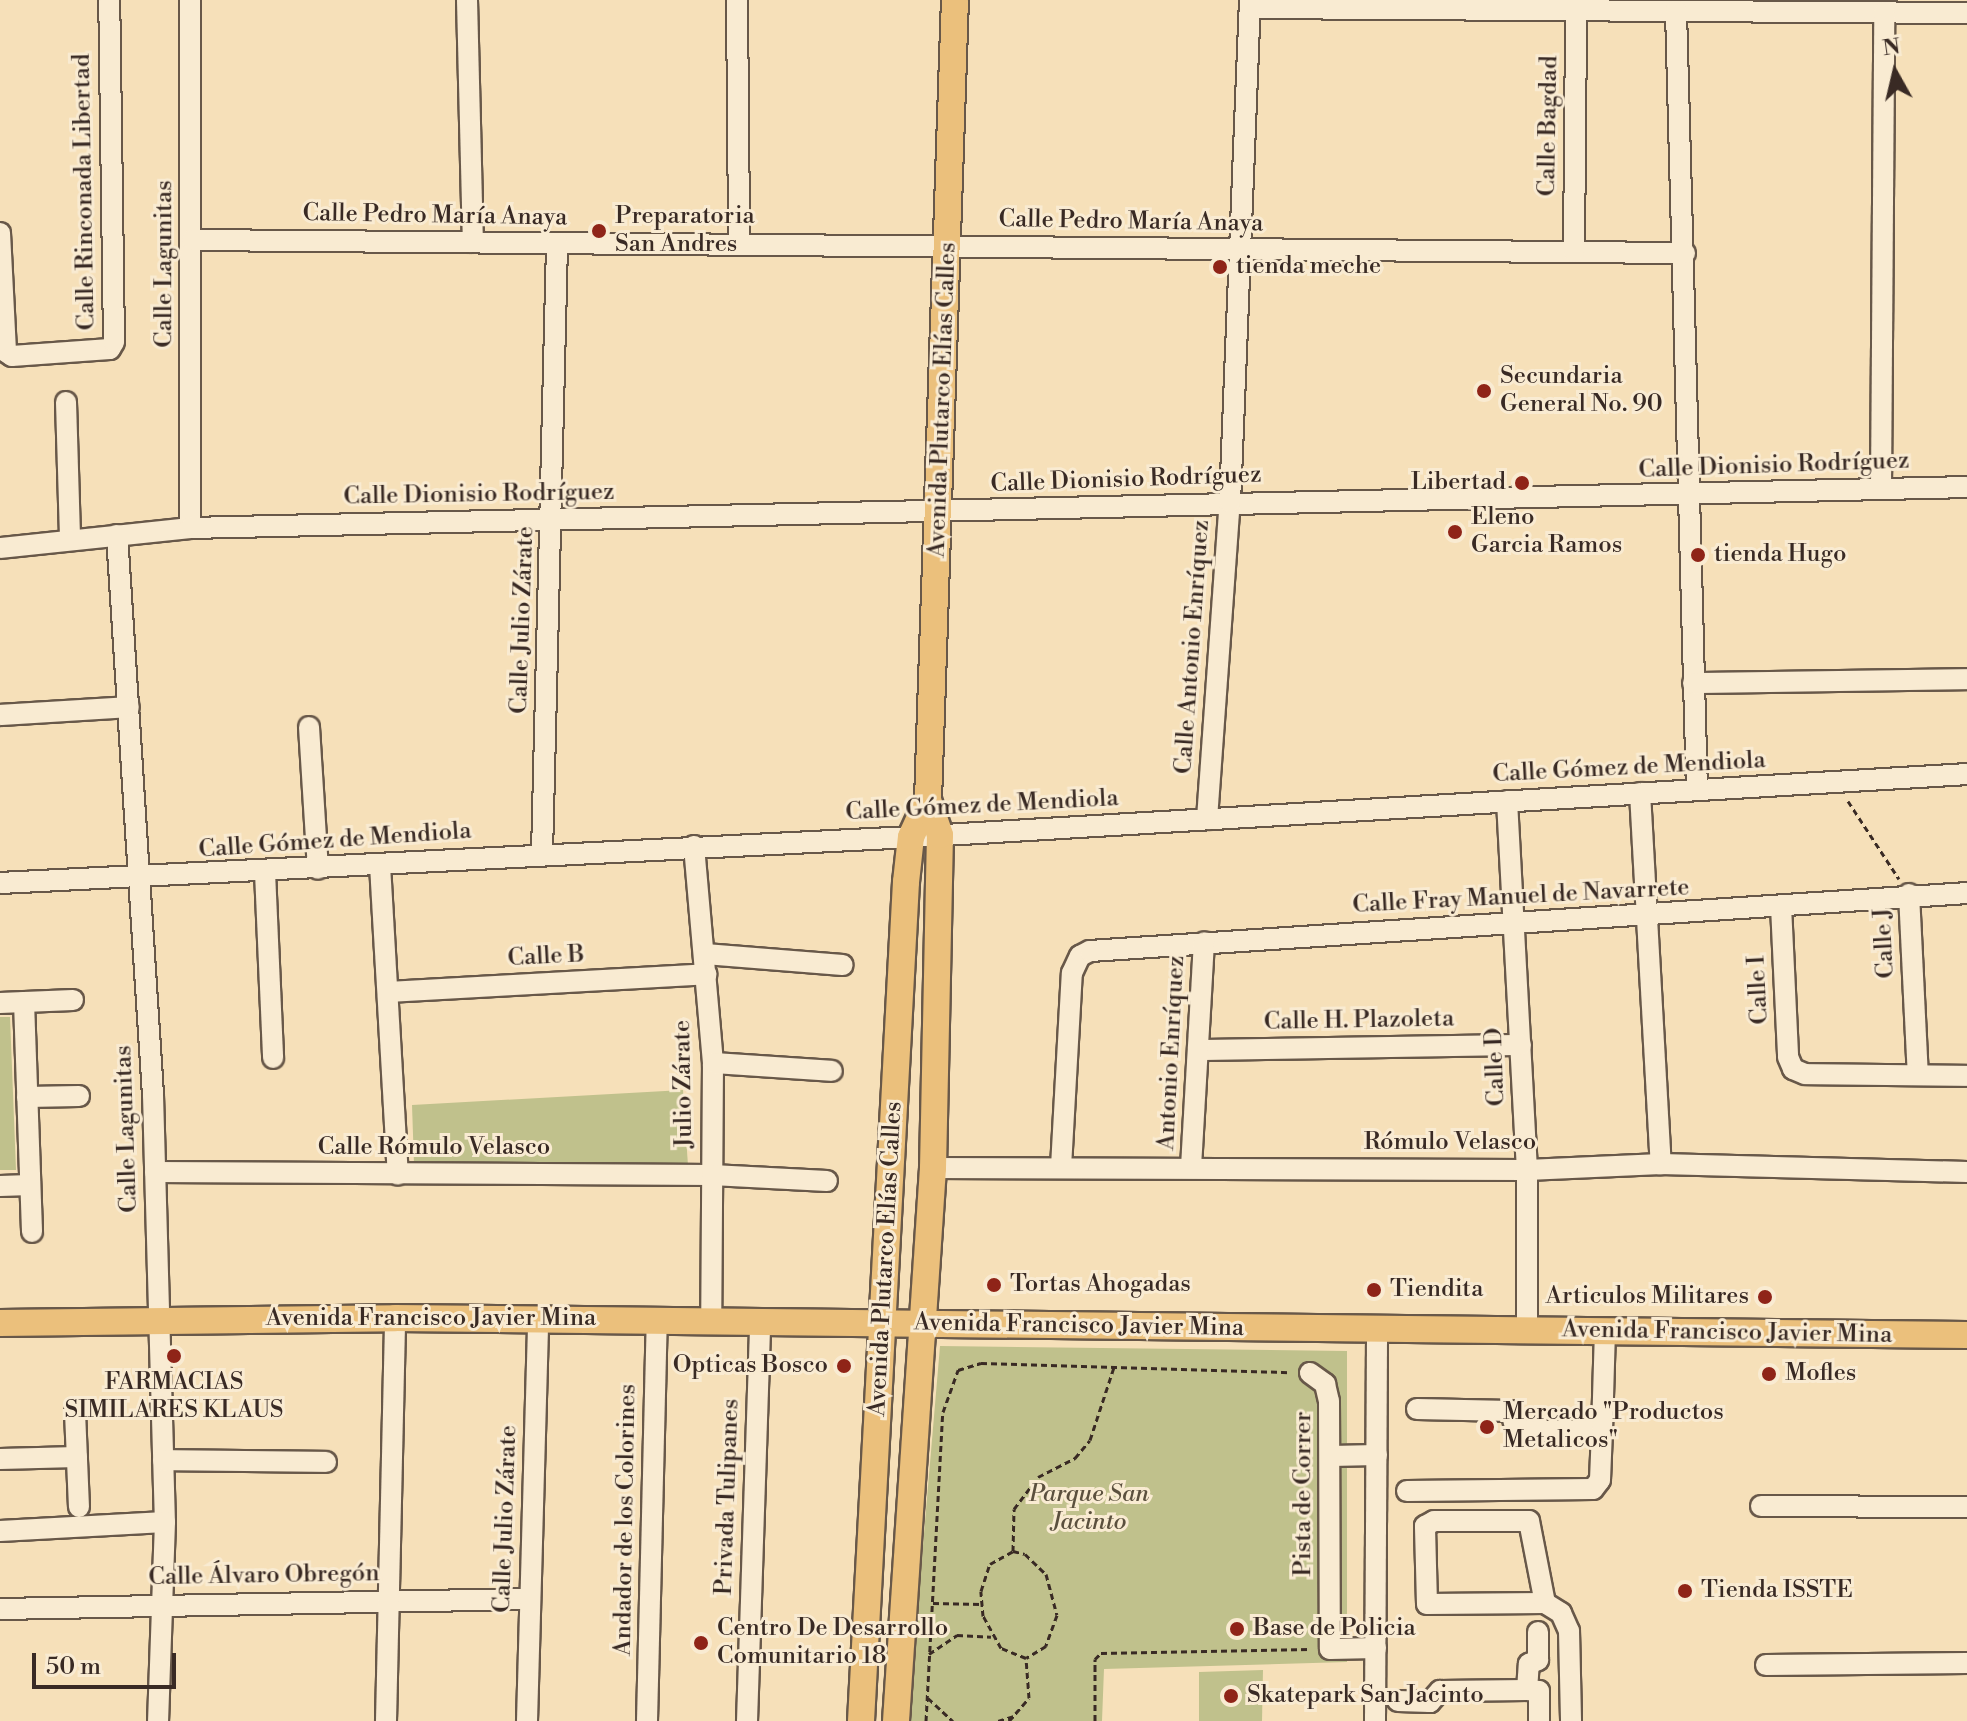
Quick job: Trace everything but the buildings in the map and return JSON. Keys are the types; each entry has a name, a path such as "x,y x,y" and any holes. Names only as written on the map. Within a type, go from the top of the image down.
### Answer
{"main road":[{"name":"Avenida Plutarco Elías Calles","path":"896,1721 925,1324 933,1168 940,835 928,800 955,0"},
{"name":"Avenida Plutarco Elías Calles","path":"861,1721 911,837 928,800"},
{"name":"Avenida Francisco Javier Mina","path":"0,1323 160,1317 395,1318 1967,1335"}],"street":[{"name":"Calle Rinconada Libertad","path":"0,233 6,352 12,356 110,349 114,342 109,0"},
{"name":"Calle Lagunitas","path":"190,0 190,528"},
{"path":"467,0 473,242"},
{"path":"737,0 739,245"},
{"path":"1250,4 1576,5 1676,11 1884,12 1965,8"},
{"name":"Calle Antonio Enríquez","path":"1207,819 1230,502 1250,4"},
{"name":"Calle Bagdad","path":"1574,252 1576,5"},
{"path":"1676,11 1685,253 1688,496 1697,790"},
{"path":"1881,488 1884,12"},
{"name":"Calle Pedro María Anaya","path":"192,240 1685,253"},
{"name":"Calle Julio Zárate","path":"542,854 557,243"},
{"path":"66,402 70,540"},
{"name":"Calle Dionisio Rodríguez","path":"0,548 190,528 938,512 1230,502 1688,496 1967,487"},
{"name":"Calle Lagunitas","path":"117,535 141,879 155,1172 165,1522 158,1721"},
{"path":"1693,683 1967,679"},
{"path":"0,715 129,707"},
{"path":"309,727 318,869"},
{"name":"Calle Gómez de Mendiola","path":"0,883 141,879 542,854 911,837 1967,774"},
{"path":"1640,793 1661,1164"},
{"name":"Calle D","path":"1507,801 1517,923 1527,1170 1527,1331"},
{"name":"Julio Zárate","path":"694,846 713,1063 711,1322"},
{"path":"380,865 398,1174"},
{"path":"265,872 273,1058"},
{"name":"Calle Fray Manuel de Navarrete","path":"1061,1167 1072,973 1080,956 1100,949 1648,916 1909,894 1967,893"},
{"name":"Calle J","path":"1909,894 1918,1075"},
{"name":"Calle I","path":"1781,906 1788,1057 1793,1069 1805,1074 1918,1075"},
{"name":"Antonio Enríquez","path":"1191,1167 1204,942"},
{"name":"Calle B","path":"388,992 706,964 843,965"},
{"path":"0,1003 73,1000"},
{"path":"24,1002 32,1232"},
{"name":"Calle H. Plazoleta","path":"1198,1050 1521,1045"},
{"path":"713,1063 832,1071"},
{"path":"1918,1075 1967,1076"},
{"path":"27,1097 79,1096"},
{"name":"Rómulo Velasco","path":"933,1168 1527,1170 1661,1164 1967,1172"},
{"name":"Calle Rómulo Velasco","path":"155,1172 712,1175 827,1181"},
{"path":"0,1186 30,1185"},
{"path":"386,1721 395,1318"},
{"name":"Calle Julio Zárate","path":"527,1721 538,1319"},
{"name":"Andador de los Colorines","path":"647,1721 657,1321"},
{"name":"Privada Tulipanes","path":"747,1721 760,1322"},
{"path":"1375,1721 1377,1329"},
{"path":"1407,1491 1593,1489 1600,1480 1605,1331"},
{"name":"Pista de Correr","path":"1310,1373 1329,1392 1330,1649"},
{"path":"1417,1409 1510,1411 1518,1431 1602,1431"},
{"path":"75,1412 79,1507"},
{"path":"1331,1456 1377,1455"},
{"path":"0,1459 77,1457"},
{"path":"163,1460 326,1462"},
{"path":"1761,1506 1967,1507"},
{"path":"1545,1603 1532,1555 1530,1524 1520,1520 1428,1523 1424,1556 1427,1604 1545,1603 1561,1613 1569,1631 1571,1721"},
{"path":"0,1531 165,1522"},
{"name":"Calle Álvaro Obregón","path":"0,1609 387,1599 529,1599"},
{"path":"1527,1690 1529,1664 1538,1660 1538,1632"},
{"path":"1330,1649 1376,1648"},
{"path":"1766,1665 1967,1663"},
{"path":"1398,1701 1430,1702 1440,1691 1539,1691 1539,1721"}],"path":[{"name":"Calle J","path":"1835,781 1909,894"},
{"path":"926,1721 943,1412 958,1370 981,1363 1310,1373"},
{"path":"1013,1551 1014,1509 1038,1477 1075,1458 1090,1440 1114,1367"},
{"path":"1013,1551 1037,1563 1055,1600 1052,1633 1046,1646 1026,1658 1011,1656 993,1638 981,1604 990,1564 1013,1551"},
{"path":"933,1603 981,1604"},
{"path":"929,1654 957,1635 993,1638"},
{"path":"1095,1721 1095,1659 1101,1653 1330,1649"},
{"path":"1009,1721 1029,1698 1026,1658"},
{"path":"928,1698 953,1721"},
{"path":"998,1721 1016,1715"}],"green space":[{"path":"0,1017 10,1017 16,1170 0,1170"},
{"path":"683,1090 688,1166 414,1164 412,1105"},
{"name":"Parque San Jacinto","path":"940,1346 1347,1351 1347,1662 1104,1669 1102,1721 908,1721"},
{"name":"Skatepark San Jacinto","path":"1263,1670 1262,1721 1199,1721 1199,1672"}],"place":[{"name":"Preparatoria San Andres","path":"599,231"},
{"name":"tienda meche","path":"1220,267"},
{"name":"Secundaria General No. 90","path":"1484,391"},
{"name":"Libertad","path":"1522,483"},
{"name":"Eleno Garcia Ramos","path":"1455,532"},
{"name":"tienda Hugo","path":"1698,555"},
{"name":"Tortas Ahogadas","path":"994,1285"},
{"name":"Tiendita","path":"1374,1290"},
{"name":"Articulos Militares","path":"1765,1297"},
{"name":"FARMACIAS SIMILARES KLAUS","path":"174,1356"},
{"name":"Opticas Bosco","path":"844,1366"},
{"name":"Mofles","path":"1769,1374"},
{"name":"Mercado \"Productos Metalicos\"","path":"1487,1427"},
{"name":"Tienda ISSTE","path":"1685,1591"},
{"name":"Base de Policia","path":"1237,1629"},
{"name":"Centro De Desarrollo Comunitario 18","path":"701,1643"},
{"name":"Skatepark San Jacinto","path":"1231,1696"}]}
